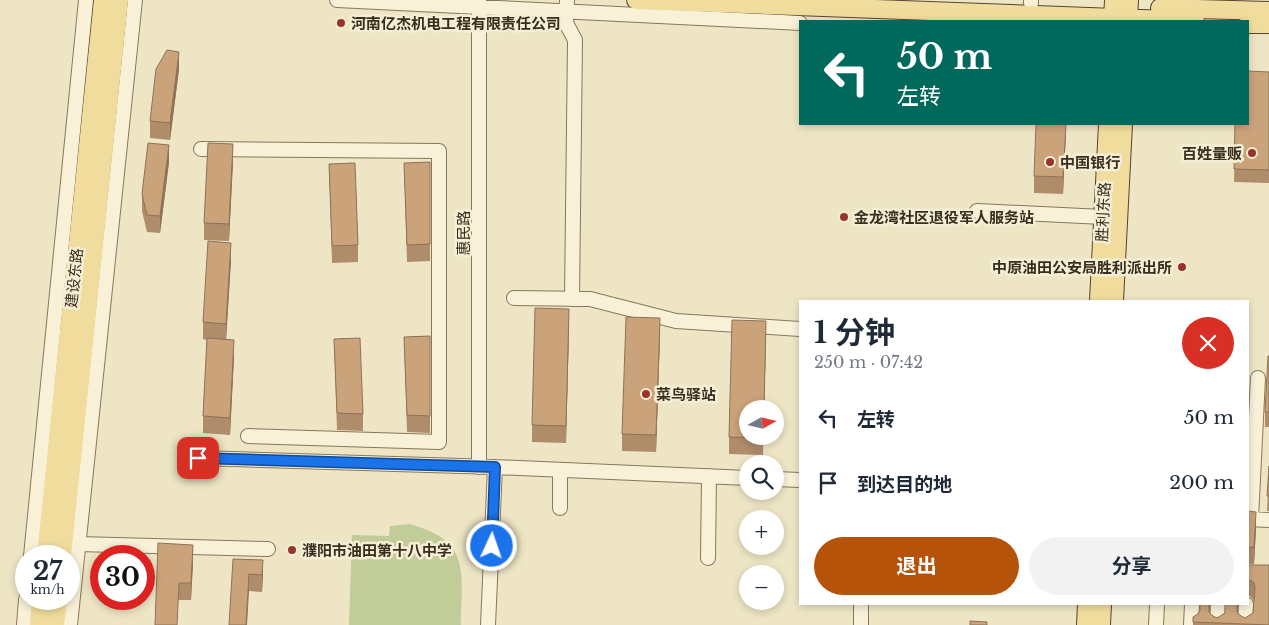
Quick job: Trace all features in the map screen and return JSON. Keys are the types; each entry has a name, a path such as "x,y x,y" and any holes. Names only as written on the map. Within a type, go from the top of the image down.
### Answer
{"main road":[{"name":"建设东路","path":"47,545 103,0"},
{"name":"建设东路","path":"63,545 119,0"},
{"path":"636,0 1121,11 1269,11"},
{"path":"954,0 1031,1 1188,20"},
{"path":"1249,24 1269,24"},
{"name":"胜利东路","path":"1099,300 1108,125"},
{"name":"胜利东路","path":"1114,300 1123,125"},
{"path":"1086,605 1086,625"},
{"path":"1101,625 1102,605"},
{"path":"39,625 41,610"},
{"path":"55,625 57,610"}],"street":[{"path":"32,545 86,0"},
{"path":"70,625 135,0"},
{"path":"337,0 479,4 567,12 799,23"},
{"name":"惠民路","path":"479,4 479,467"},
{"path":"567,12 575,40 572,298"},
{"path":"200,149 439,151 439,442 248,436"},
{"path":"977,211 1103,217"},
{"path":"514,298 590,299 676,321 799,329"},
{"path":"1258,378 1251,432 1249,519 1269,520"},
{"path":"1251,432 1269,433"},
{"path":"198,458 495,467 739,478"},
{"path":"488,625 495,467"},
{"path":"560,470 560,508"},
{"path":"708,558 709,476"},
{"path":"784,479 799,480"},
{"path":"78,544 268,550"},
{"path":"860,625 861,605"},
{"path":"1156,625 1157,605"},
{"path":"1191,625 1192,605"},
{"path":"1217,625 1218,605"},
{"path":"1245,625 1246,605"},
{"path":"24,625 25,610"}],"green space":[{"path":"409,524 429,531 443,539 453,549 459,561 461,574 461,625 349,625 352,535 389,536 390,526"}],"building":[{"path":"167,50 179,52 170,123 150,121 156,69"},
{"name":"百姓量贩","path":"1249,71 1269,72 1269,170 1234,169 1235,125 1249,125"},
{"name":"中国银行","path":"1036,125 1066,125 1063,177 1034,176"},
{"path":"148,143 169,145 160,216 147,215 142,194"},
{"path":"208,143 233,144 229,224 204,223"},
{"path":"430,162 430,244 407,245 404,163"},
{"path":"355,163 358,245 332,246 329,164"},
{"path":"208,241 231,243 226,324 203,322"},
{"path":"535,308 569,309 566,426 532,425"},
{"path":"626,317 660,318 656,435 622,434"},
{"path":"732,320 766,321 764,400 739,400 739,437 729,437"},
{"path":"430,336 430,416 407,415 404,337"},
{"path":"207,338 234,340 230,418 203,416"},
{"path":"360,338 363,414 337,413 334,339"},
{"path":"1268,356 1269,412 1265,412"},
{"path":"1269,466 1269,496 1267,496"},
{"path":"1249,511 1256,512 1254,547 1249,548"},
{"path":"158,543 193,545 191,583 179,583 177,625 155,625"},
{"path":"233,559 263,560 262,575 249,574 246,625 229,625"},
{"path":"1249,565 1269,565 1269,625 1193,622 1193,617 1200,610 1200,605 1209,605 1209,612 1217,618 1225,613 1225,605 1237,605 1237,612 1245,618 1253,613 1255,588 1254,583 1250,580"},
{"path":"970,621 987,622 987,625 970,625"}],"place":[{"name":"河南亿杰机电工程有限责任公司","path":"341,23"},
{"name":"百姓量贩","path":"1252,153"},
{"name":"中国银行","path":"1050,162"},
{"name":"金龙湾社区退役军人服务站","path":"844,217"},
{"name":"中原油田公安局胜利派出所","path":"1182,267"},
{"name":"菜鸟驿站","path":"646,394"},
{"name":"濮阳市油田第十八中学","path":"292,550"}],"route":[{"path":"198,458 495,467 492,546"}]}
